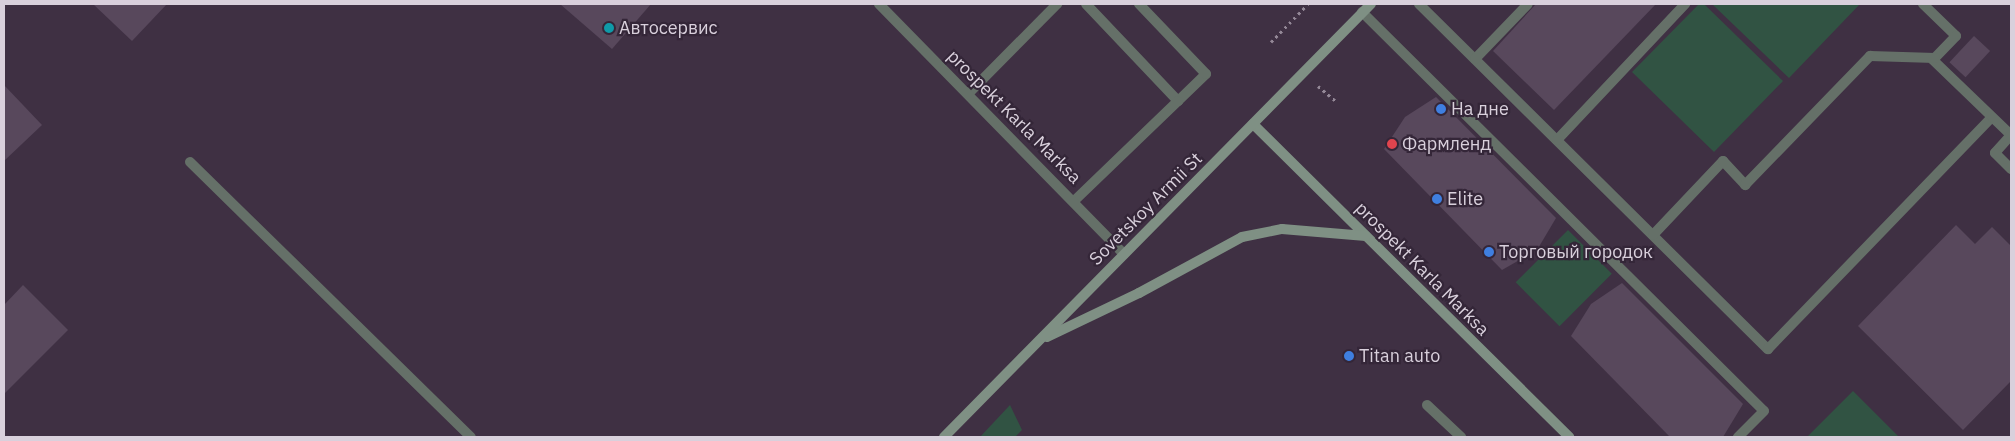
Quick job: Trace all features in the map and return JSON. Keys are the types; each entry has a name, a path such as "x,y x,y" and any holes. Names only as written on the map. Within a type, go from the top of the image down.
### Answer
{"street":[{"name":"prospekt Karla Marksa","path":"879,4 1124,254"},
{"path":"968,94 1057,4"},
{"path":"1086,4 1178,101"},
{"path":"1074,201 1206,74 1139,4"},
{"name":"Sovetskoy Armii St","path":"944,437 1371,4"},
{"path":"1419,4 1768,349 1992,117"},
{"path":"1475,59 1528,4"},
{"path":"1557,140 1685,4"},
{"path":"1650,232 1653,235 1723,161 1745,185 1870,56 1935,58 1956,36 1923,4"},
{"path":"1362,12 1764,411 1738,437"},
{"path":"1935,58 1934,60 2011,135 1995,153 2011,169"},
{"name":"prospekt Karla Marksa","path":"1253,124 1569,437"},
{"path":"190,162 471,437"},
{"path":"1040,340 1139,293 1242,237 1282,229 1366,236"},
{"path":"1427,405 1461,437"}],"path":[{"path":"1271,42 1308,4"},
{"path":"1318,86 1336,101"}],"green space":[{"path":"1699,4 1704,4 1783,81 1714,152 1632,72"},
{"path":"1712,4 1860,4 1789,78"},
{"path":"1568,230 1612,274 1560,326 1516,282"},
{"path":"1853,391 1899,437 1807,437"},
{"path":"1010,405 1022,430 1015,437 980,437"}],"building":[{"path":"93,4 167,4 132,41"},
{"name":"Автосервис","path":"560,4 651,4 612,49"},
{"path":"1536,4 1656,4 1554,110 1493,51"},
{"path":"1974,36 1990,51 1966,77 1949,62"},
{"path":"4,85 42,125 4,161"},
{"path":"1436,97 1556,218 1537,250 1502,270 1384,149 1405,117"},
{"path":"1956,225 1975,244 1992,227 2011,246 2011,381 1963,430 1858,326"},
{"path":"1622,283 1743,404 1723,437 1670,437 1571,336 1591,304"},
{"path":"23,285 68,330 4,394 4,305"}],"place":[{"name":"Автосервис","path":"609,28"},
{"name":"На дне","path":"1441,109"},
{"name":"Фармленд","path":"1392,144"},
{"name":"Elite","path":"1437,199"},
{"name":"Торговый городок","path":"1489,252"},
{"name":"Titan auto","path":"1349,356"}]}
